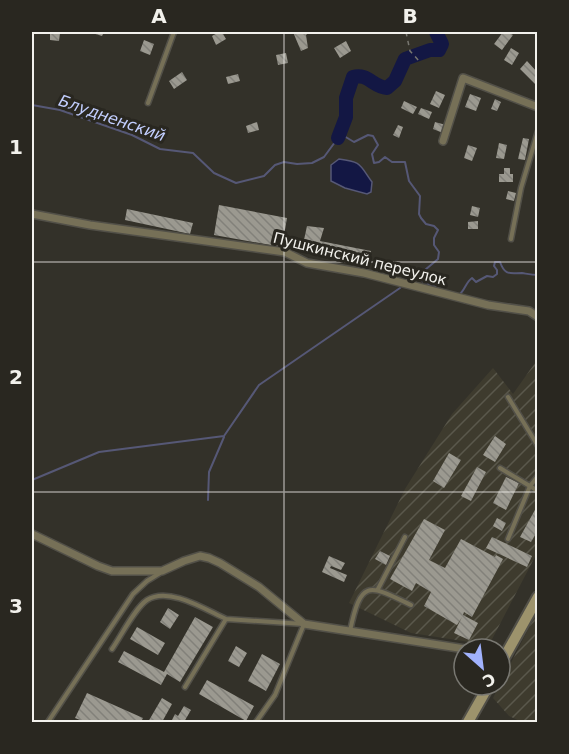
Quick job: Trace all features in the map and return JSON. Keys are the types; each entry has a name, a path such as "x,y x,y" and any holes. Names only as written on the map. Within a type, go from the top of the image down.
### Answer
{"street":[{"path":"443,141 463,78 537,107"},
{"name":"Пушкинский переулок","path":"32,214 90,225 285,252 307,263 364,273 488,305 530,311 537,317"},
{"path":"32,534 112,571 162,571 192,558 200,556 209,558 259,587 304,624 452,647"},
{"path":"512,641 537,597"},
{"path":"468,723 482,697"}],"lane":[{"path":"148,103 174,32"},
{"path":"511,239 521,188 537,131"},
{"path":"508,397 537,446"},
{"path":"500,468 537,491"},
{"path":"508,539 530,486 537,476"},
{"path":"378,589 405,537"},
{"path":"48,723 133,594 162,571"},
{"path":"350,632 355,606 368,590 378,589 411,605"},
{"path":"112,649 140,607 146,600 155,596 189,601 226,619 304,624 275,695 256,723"},
{"path":"185,687 226,619"}],"path":[{"path":"406,32 410,51 420,62"}],"shaded area":[{"path":"339,159 352,161 362,168 372,182 371,192 367,194 345,188 331,181 331,165"},
{"path":"537,360 537,553 493,637 452,637 452,639 411,633 349,603 405,489 452,414 493,368 513,394"},
{"path":"537,612 537,722 522,722 509,716 493,698 512,697 512,661"}],"building":[{"path":"50,32 60,33 59,41 50,40"},
{"path":"89,32 104,32 102,36"},
{"path":"222,32 226,39 216,45 212,36"},
{"path":"293,32 309,32 306,35 308,48 301,51"},
{"path":"503,32 513,35 502,50 494,44"},
{"path":"144,40 154,44 150,55 140,51"},
{"path":"346,41 351,51 340,58 334,48"},
{"path":"511,48 519,53 512,65 504,60"},
{"path":"286,53 288,63 278,65 276,55"},
{"path":"527,61 538,73 538,87 520,69"},
{"path":"182,72 187,80 174,89 169,81"},
{"path":"238,74 240,81 228,84 226,77"},
{"path":"436,91 445,95 439,108 430,104"},
{"path":"470,94 481,98 476,111 465,107"},
{"path":"495,99 501,102 497,111 491,109"},
{"path":"404,101 417,107 413,114 401,108"},
{"path":"421,108 432,112 429,119 418,114"},
{"path":"257,122 259,130 248,133 246,126"},
{"path":"435,122 446,125 443,133 433,129"},
{"path":"398,125 403,127 399,138 393,135"},
{"path":"523,138 529,139 525,160 518,159"},
{"path":"499,143 507,145 504,159 496,158"},
{"path":"468,145 477,148 472,161 464,158"},
{"path":"504,168 510,168 513,182 499,182 499,174 504,174"},
{"path":"508,191 516,193 514,201 506,199"},
{"path":"219,205 287,218 282,247 214,235"},
{"path":"472,206 480,208 478,217 470,215"},
{"path":"127,209 193,223 190,234 125,220"},
{"path":"478,221 478,229 468,229 468,222"},
{"path":"307,226 324,228 320,241 371,251 368,264 302,249"},
{"path":"495,436 506,444 495,462 483,455"},
{"path":"449,453 461,460 444,488 433,481"},
{"path":"477,467 486,472 471,501 461,496"},
{"path":"506,477 519,483 506,510 493,503"},
{"path":"536,508 538,509 538,530 531,542 520,537"},
{"path":"497,518 506,523 502,531 493,526"},
{"path":"424,519 445,530 429,560 445,568 461,539 503,559 472,617 464,612 463,615 478,623 471,637 463,637 454,633 462,617 457,625 424,606 431,592 416,583 412,591 390,579"},
{"path":"492,537 532,556 527,567 486,548"},
{"path":"380,551 390,556 386,565 375,559"},
{"path":"329,556 345,563 341,570 331,566 330,568 347,575 344,582 322,572"},
{"path":"168,608 179,615 170,629 160,622"},
{"path":"195,617 213,627 180,682 167,674 161,685 118,662 124,651 164,672"},
{"path":"137,627 165,643 158,655 130,639"},
{"path":"236,646 247,653 239,667 228,661"},
{"path":"262,654 280,664 266,691 248,681"},
{"path":"207,680 254,706 246,721 199,694"},
{"path":"87,693 143,718 141,722 85,722 75,718"},
{"path":"162,698 172,704 162,722 148,722"},
{"path":"184,706 191,710 184,722 171,722 175,714 178,716"}],"waterway":[{"path":"338,138 346,117 346,98 353,77 367,78 387,88 395,81 405,59 430,50 439,50 442,44 436,32"},
{"name":"Блудненский","path":"32,105 60,110 132,135 160,149 193,153 214,173 236,183 264,176 275,165 284,162 312,163 324,157 338,138 344,136 354,142 368,135 373,136 378,145 372,154 374,163 385,157 392,162 405,162 409,181 420,196 419,214 426,224 438,230 434,238 434,245 439,252 438,259 419,275 420,280 439,289"},
{"path":"459,295 472,278 476,282 497,274 495,262 500,262 508,273 538,275"},
{"path":"409,282 419,275"},
{"path":"32,480 99,452 224,436 259,385 400,288"},
{"path":"208,500 209,472 224,437"}]}
